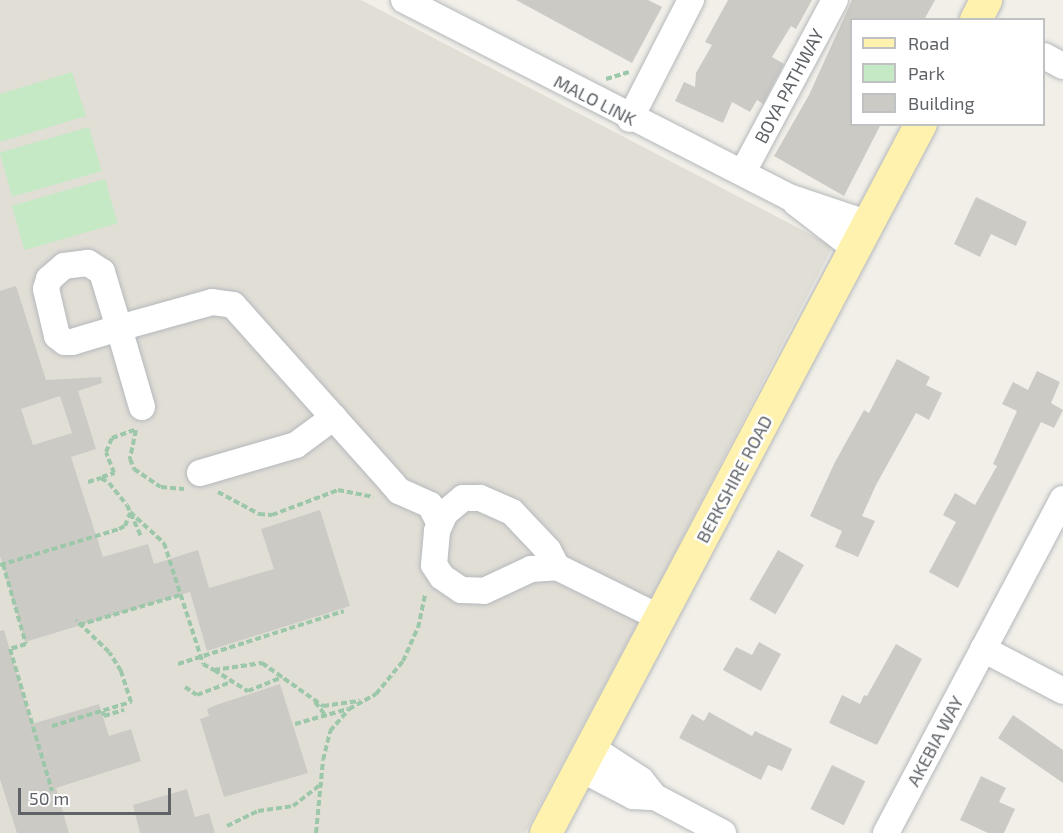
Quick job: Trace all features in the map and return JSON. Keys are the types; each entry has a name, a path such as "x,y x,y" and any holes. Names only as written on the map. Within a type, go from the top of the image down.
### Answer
{"main road":[{"path":"977,18 986,0"},
{"name":"BERKSHIRE ROAD","path":"546,833 586,759 654,616 863,237 920,126"}],"street":[{"path":"630,119 691,0"},
{"name":"BOYA PATHWAY","path":"743,172 836,0"},
{"name":"MALO LINK","path":"420,4 630,119 743,172 863,237"},
{"path":"1045,57 1063,66"},
{"path":"141,421 119,328 212,302 233,305 399,491 424,500 440,524"},
{"path":"199,483 296,445 334,417"},
{"path":"530,833 654,616 557,567 534,533 498,504 463,498 445,513 433,553 434,565 442,578 461,590 484,591 531,569 557,567"},
{"name":"AKEBIA WAY","path":"886,833 1063,499"},
{"path":"983,649 1063,691"},
{"path":"586,759 641,780 655,797 723,833"}],"path":[{"path":"88,482 114,472 106,452 112,438 141,421"},
{"path":"141,421 130,459 138,474 161,487 199,483 259,514 295,509 338,490 378,499"},
{"path":"101,477 117,491 130,512 141,537"},
{"path":"52,790 10,649 26,644 1,564 119,529 125,525 130,512"},
{"path":"130,512 164,543 200,657 214,670 248,691 282,677"},
{"path":"295,724 349,709 376,694 412,643 426,595 421,587"},
{"path":"80,625 180,595"},
{"path":"178,664 344,611"},
{"path":"52,726 131,702 121,671 109,652 76,620"},
{"path":"214,670 262,663 314,702 325,715"},
{"path":"185,687 197,695 232,681"},
{"path":"314,702 330,705 363,701"},
{"path":"316,833 330,731 349,709"},
{"path":"103,710 104,716 124,710"},
{"path":"227,826 258,811 293,806 323,782"}],"shaded area":[{"path":"0,0 361,0 833,246 658,585 525,833 0,833"}],"green space":[{"path":"72,72 86,116 0,142 0,94"},
{"path":"89,127 102,171 12,197 0,153"},
{"path":"105,179 118,223 24,250 12,206"}],"building":[{"path":"516,0 648,0 662,7 632,63"},
{"path":"728,0 812,0 796,29 791,26 772,57 784,64 763,104 757,100 750,112 732,102 723,123 675,101 684,82 695,87 696,73 712,45 705,42"},
{"path":"852,0 935,0 925,18 850,18 850,126 880,126 844,196 774,156 809,95"},
{"path":"976,197 1027,222 1016,246 991,234 980,257 954,244"},
{"path":"16,286 46,380 101,377 102,383 78,391 96,449 71,457 103,557 148,544 154,564 198,550 209,588 274,569 261,529 320,510 350,606 207,651 190,592 25,642 0,556 0,291","holes":["60,396 72,433 33,445 21,409"]},
{"path":"897,359 930,377 926,385 942,393 929,420 916,413 876,485 862,516 875,521 858,557 835,547 842,531 810,516 835,462 864,410 869,413"},
{"path":"1037,371 1060,382 1051,403 1063,410 1054,428 1041,422 958,588 929,572 956,522 943,515 955,493 975,505 997,466 993,464 1017,411 1002,404 1013,382 1028,390"},
{"path":"778,550 804,565 775,614 750,599"},
{"path":"4,630 32,724 99,704 109,736 131,729 141,761 56,788 69,833 17,833 0,779 0,631"},
{"path":"759,642 781,654 761,691 723,670 736,647 752,655"},
{"path":"896,644 922,659 877,745 829,723 842,695 860,704 864,695 867,696"},
{"path":"280,684 308,773 224,797 200,719 209,716 207,709 216,705"},
{"path":"709,712 752,736 755,731 792,749 782,771 768,765 761,780 679,738 692,714 704,721"},
{"path":"1013,715 1063,750 1063,783 998,738"},
{"path":"832,765 865,781 844,825 811,809"},
{"path":"981,776 1006,788 999,802 1015,809 1004,833 988,833 960,820"},
{"path":"187,789 195,817 209,813 215,833 140,833 133,805"}]}
